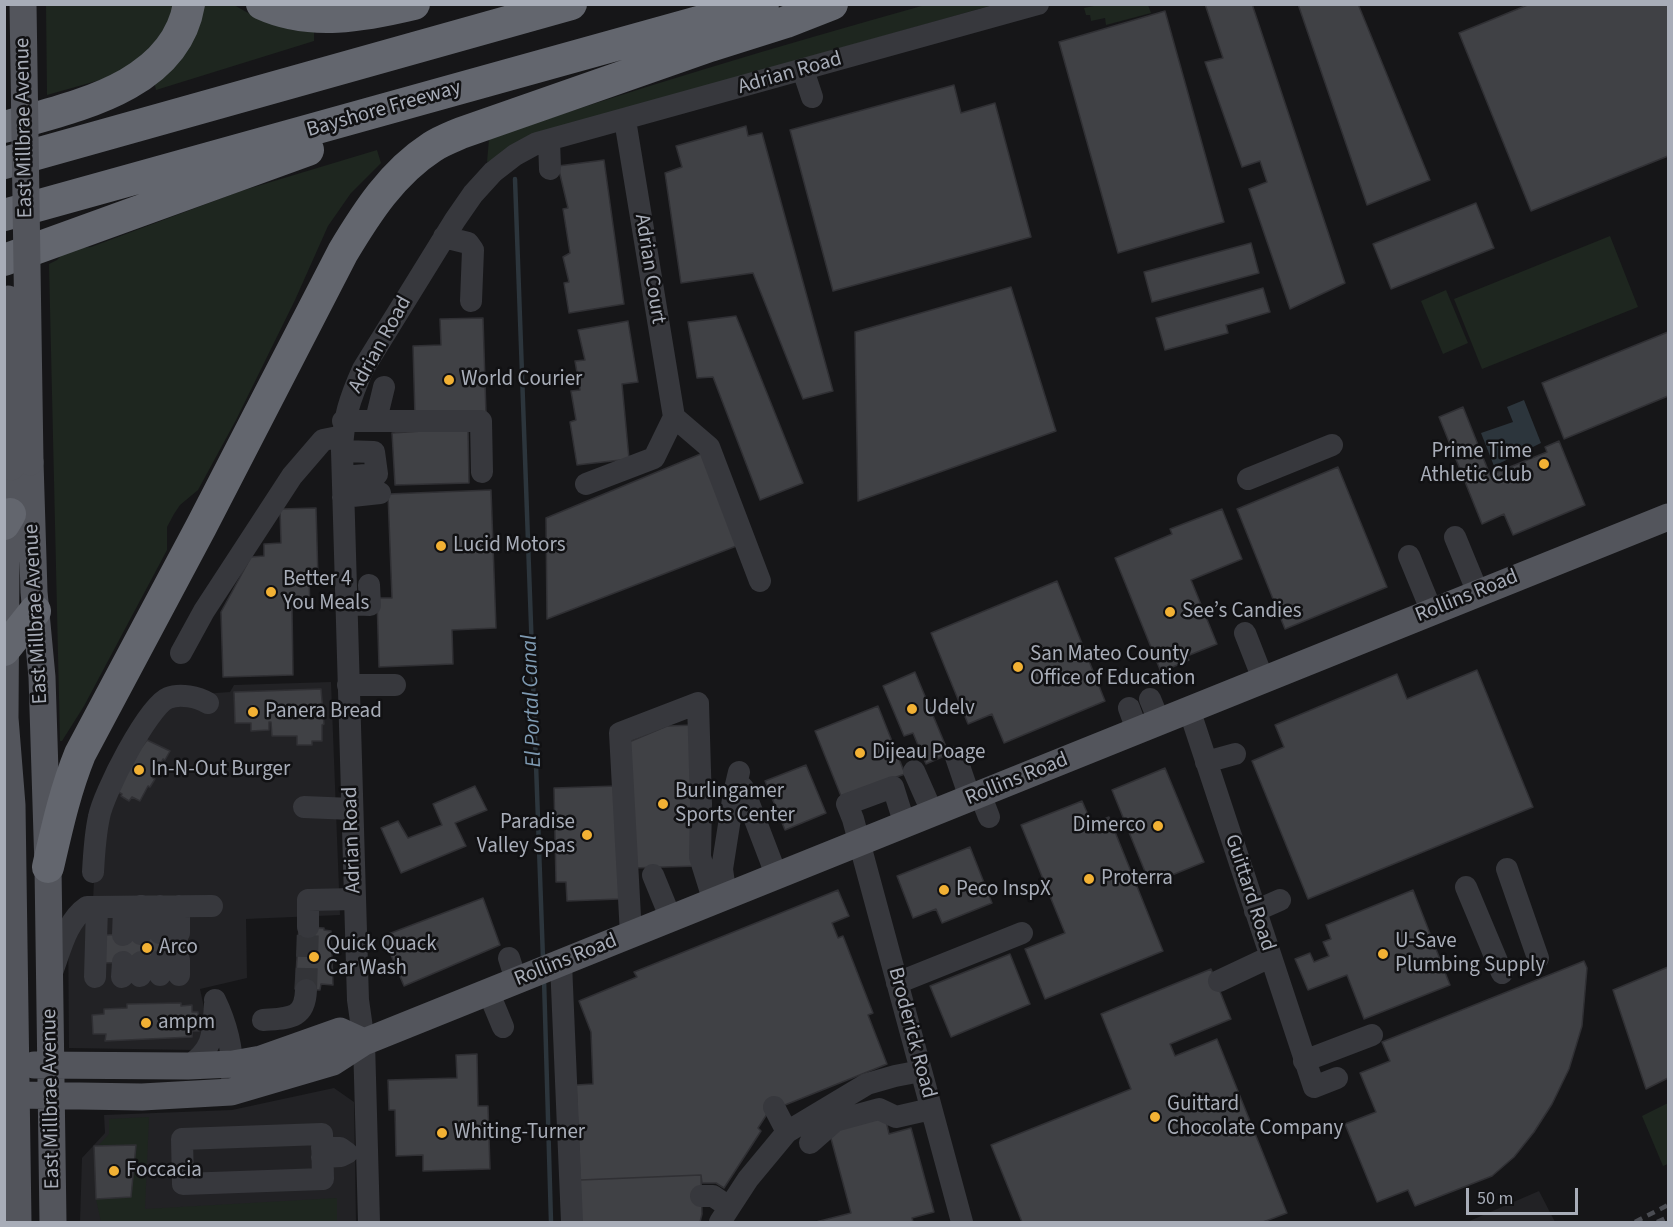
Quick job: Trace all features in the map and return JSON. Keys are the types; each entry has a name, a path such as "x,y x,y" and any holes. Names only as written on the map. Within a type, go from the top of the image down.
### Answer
{"highway":[{"path":"4,127 95,99 139,77 170,49 183,24 189,4"},
{"path":"262,4 273,10 298,16 324,18 357,15 414,4"},
{"path":"4,163 571,4"},
{"name":"Bayshore Freeway","path":"4,215 763,4"},
{"path":"48,867 61,809 81,754 343,252 365,214 383,190 406,167 433,147 461,133 710,46 786,22 832,4"},
{"path":"4,260 505,76"},
{"path":"5,650 35,611"}],"main road":[{"name":"East Millbrae Avenue","path":"18,1222 10,1066 5,650 7,519 20,464 23,4"},
{"name":"East Millbrae Avenue","path":"4,49 20,464 42,677 48,867 53,1222"},
{"name":"Rollins Road","path":"11,1095 142,1097 231,1092 333,1062 364,1042 488,991 534,968 631,935 933,814 980,803 1144,715 1189,709 1668,518"},
{"path":"10,1066 233,1064 261,1059 340,1031 364,1042"}],"street":[{"name":"Adrian Road","path":"369,1222 357,1152 364,1042 358,1000 361,911 352,809 343,487 343,436 352,393 363,369 473,194 493,172 515,155 537,143 803,70 1017,20 1038,4"},
{"path":"803,70 812,97"},
{"name":"Adrian Court","path":"625,120 674,417"},
{"path":"549,140 550,169"},
{"path":"444,237 468,243 473,250 471,301"},
{"path":"376,420 384,387"},
{"path":"586,484 654,458 674,417 709,447 760,581"},
{"path":"181,653 204,611 292,476 323,441 343,436 376,420 481,421 482,472"},
{"path":"343,436 374,452 377,474 343,487"},
{"path":"1248,479 1332,446"},
{"path":"343,487 381,494"},
{"path":"1455,537 1478,593"},
{"path":"1409,556 1432,612"},
{"path":"346,594 370,605 375,586"},
{"path":"1245,633 1263,680"},
{"path":"348,685 395,685"},
{"path":"93,872 99,816 105,794 137,737 159,704 168,698 194,697 208,703"},
{"path":"631,935 620,733 698,703 700,857 720,899"},
{"name":"Guittard Road","path":"1189,709 1254,925 1301,1022 1307,1069"},
{"path":"1206,762 1234,754"},
{"path":"956,757 980,803"},
{"path":"914,771 933,814"},
{"path":"720,899 722,869 738,777 777,877"},
{"name":"Broderick Road","path":"905,825 893,787 847,804 896,950 897,983 962,1222"},
{"path":"304,807 352,809"},
{"path":"1507,869 1538,958"},
{"path":"653,875 671,919"},
{"path":"1466,886 1502,973"},
{"path":"308,927 308,900 361,911"},
{"path":"1254,925 1280,900"},
{"path":"50,979 72,922 78,913 87,907 212,906"},
{"path":"135,907 142,934"},
{"path":"135,907 142,934"},
{"path":"135,907 142,934"},
{"path":"135,907 137,970"},
{"path":"897,983 1022,933"},
{"path":"1219,981 1270,957"},
{"path":"534,968 573,1222"},
{"path":"263,1020 284,1019 302,1010 306,1003 306,990"},
{"path":"488,991 503,1028"},
{"path":"188,1066 201,1058 209,1046 215,1000 226,1022 233,1064 231,1092"},
{"path":"1337,1078 1314,1088 1307,1069 1371,1035"},
{"path":"701,1196 713,1196 725,1215 748,1179 788,1132 867,1084 921,1071"},
{"path":"774,1107 788,1132"},
{"path":"810,1143 835,1121 879,1109 896,1117 931,1108"},
{"path":"322,1134 322,1153 323,1179 183,1184 182,1139 322,1134"},
{"path":"322,1153 340,1148 357,1152"}],"shaded area":[{"path":"46,5 174,5 164,33 138,64 100,80 47,95"},
{"path":"195,5 234,5 250,14 292,30 314,32 314,41 156,90 153,76"},
{"path":"925,5 993,5 671,96 487,162 489,139 706,69"},
{"path":"1099,5 1148,5 1151,13 1106,25 1105,18 1091,21 1090,15 1086,15 1084,8"},
{"path":"377,150 381,163 351,193 328,226 295,300 236,420 198,490 180,505 174,514 167,527 167,550 84,706 60,741 49,264 57,260 67,249 91,247 241,191"},
{"path":"1610,236 1638,307 1482,369 1454,299"},
{"path":"1446,290 1468,343 1443,354 1421,301"},
{"path":"1524,400 1541,443 1494,466 1481,433 1513,422 1507,407"},
{"path":"331,682 340,915 246,919 247,978 200,989 209,1031 195,1050 69,1048 68,913 93,901 97,818 160,697 230,692 234,685"},
{"path":"334,1088 354,1102 356,1222 80,1222 82,1158 105,1133 104,1115 232,1110"},
{"path":"1668,1103 1668,1164 1663,1166 1642,1116"},
{"path":"149,1117 145,1209 337,1198 337,1222 101,1222 96,1199 131,1197 136,1145 98,1146 109,1134 109,1119"},
{"path":"1539,1191 1555,1222 1467,1222"}],"building":[{"path":"1205,4 1252,4 1345,283 1290,309 1249,189 1267,182 1260,161 1242,167 1205,62 1223,58"},
{"path":"1298,4 1358,4 1430,180 1367,205"},
{"path":"1530,4 1668,4 1668,156 1531,211 1459,33"},
{"path":"1165,11 1224,222 1118,253 1059,42"},
{"path":"954,85 961,113 995,103 1031,237 833,291 790,130"},
{"path":"746,126 748,136 762,133 833,391 803,399 753,273 681,283 665,173 682,167 676,146"},
{"path":"604,160 624,304 569,313 564,283 569,282 563,257 570,253 563,209 568,208 558,166"},
{"path":"1476,203 1494,248 1391,289 1373,244"},
{"path":"1251,243 1259,273 1152,302 1144,272"},
{"path":"1011,287 1056,431 858,501 855,332"},
{"path":"1263,288 1270,312 1226,325 1228,333 1165,350 1156,318"},
{"path":"736,316 803,483 760,500 713,377 697,378 688,322"},
{"name":"World Courier","path":"483,318 486,414 415,417 413,346 441,345 440,319"},
{"path":"628,321 638,382 622,384 629,459 577,465 570,422 576,420 571,391 580,390 575,361 585,360 578,330"},
{"path":"1668,332 1668,396 1564,439 1542,383"},
{"name":"Prime Time Athletic Club","path":"1463,407 1490,475 1547,452 1545,447 1559,441 1585,505 1513,535 1504,514 1482,524 1439,417"},
{"path":"468,428 469,483 395,485 392,433"},
{"path":"703,453 739,545 547,619 546,518"},
{"path":"1338,467 1387,587 1285,629 1237,509"},
{"name":"Lucid Motors","path":"491,490 496,628 452,630 453,664 379,667 377,598 392,598 388,494"},
{"name":"Better 4 You Meals","path":"316,508 318,578 309,578 310,607 292,607 293,675 223,677 221,612 251,557 264,556 264,544 281,543 280,509"},
{"name":"See’s Candies","path":"1222,509 1242,559 1191,580 1217,644 1187,656 1189,660 1161,672 1115,558 1172,534 1170,529"},
{"name":"San Mateo County Office of Education","path":"1057,581 1105,701 1004,743 992,714 968,724 931,633"},
{"path":"1477,670 1533,807 1308,899 1252,761 1284,747 1275,725 1397,674 1407,699"},
{"name":"Udelv","path":"915,672 949,754 926,764 913,733 904,736 883,686"},
{"path":"321,689 324,724 322,725 322,741 312,741 312,745 297,745 297,736 272,736 271,722 269,722 269,730 251,731 251,723 235,723 234,692"},
{"name":"Dijeau Poage","path":"878,706 905,774 841,796 815,731"},
{"name":"Burlingamer Sports Center","path":"694,725 698,866 632,868 629,742 667,726"},
{"name":"In-N-Out Burger","path":"147,740 170,751 165,760 163,759 153,778 155,779 150,787 148,786 140,801 132,797 129,801 111,788"},
{"path":"806,765 826,813 785,830 765,781"},
{"name":"Dimerco","path":"1165,768 1204,862 1150,884 1112,790"},
{"path":"475,786 487,810 455,823 466,846 401,873 381,828 398,821 408,838 442,825 433,804"},
{"name":"Paradise Valley Spas","path":"617,786 620,899 567,901 566,882 556,882 554,788"},
{"name":"Proterra","path":"1082,801 1092,824 1109,817 1163,951 1045,999 1025,949 1065,933 1021,825"},
{"name":"Peco InspX","path":"970,847 992,903 942,923 936,909 913,918 897,876"},
{"path":"838,890 849,916 832,923 838,938 843,936 873,1013 868,1015 887,1064 780,1107 771,1108 758,1128 761,1131 724,1188 716,1183 702,1183 701,1175 580,1180 576,1085 593,1084 591,1032 579,1001 637,977 634,972"},
{"name":"U-Save Plumbing Supply","path":"1413,890 1450,985 1364,1019 1347,975 1308,990 1295,959 1310,953 1314,962 1329,956 1323,942 1331,939 1326,925"},
{"path":"483,898 500,945 404,986 383,936"},
{"name":"Quick Quack Car Wash","path":"299,927 324,928 324,930 331,931 333,985 321,984 320,990 295,989"},
{"path":"187,932 188,960 104,963 103,935"},
{"path":"1010,954 1030,1004 951,1037 930,986"},
{"path":"1584,961 1587,968 1582,1026 1569,1069 1552,1104 1514,1157 1492,1176 1415,1206 1408,1190 1377,1202 1345,1124 1376,1112 1360,1073 1390,1061 1382,1042"},
{"path":"1668,967 1668,1078 1646,1089 1613,990"},
{"name":"Guittard Chocolate Company","path":"1211,969 1231,1019 1170,1044 1175,1056 1217,1039 1287,1213 1263,1222 1022,1222 991,1145 1131,1089 1101,1014"},
{"name":"ampm","path":"181,1003 181,1006 192,1005 192,1012 198,1012 199,1031 192,1031 192,1037 105,1041 106,1034 93,1034 92,1015 104,1014 104,1009 127,1008 127,1004"},
{"name":"Whiting-Turner","path":"477,1054 478,1106 488,1106 490,1169 423,1171 423,1155 396,1156 395,1110 389,1110 388,1080 457,1078 456,1055"},
{"path":"885,1116 889,1134 911,1128 934,1212 912,1218 913,1222 816,1222 851,1213 829,1131"},
{"name":"Foccacia","path":"136,1145 131,1197 96,1199 94,1146"},
{"path":"701,1175 702,1214 700,1222 581,1222 580,1180"}],"waterway":[{"name":"El Portal Canal","path":"515,179 543,959"},
{"name":"El Portal Canal","path":"544,979 551,1222"}],"tunnel":[{"path":"306,990 308,927"}],"railway":[{"path":"1635,1222 1668,1205"},
{"path":"1657,1222 1668,1217"}],"place":[{"name":"World Courier","path":"449,380"},
{"name":"Prime Time Athletic Club","path":"1544,464"},
{"name":"Lucid Motors","path":"441,546"},
{"name":"Better 4 You Meals","path":"271,592"},
{"name":"See’s Candies","path":"1170,612"},
{"name":"San Mateo County Office of Education","path":"1018,667"},
{"name":"Udelv","path":"912,709"},
{"name":"Panera Bread","path":"253,712"},
{"name":"Dijeau Poage","path":"860,753"},
{"name":"In-N-Out Burger","path":"139,770"},
{"name":"Burlingamer Sports Center","path":"663,804"},
{"name":"Dimerco","path":"1158,826"},
{"name":"Paradise Valley Spas","path":"587,835"},
{"name":"Proterra","path":"1089,879"},
{"name":"Peco InspX","path":"944,890"},
{"name":"Arco","path":"147,948"},
{"name":"U-Save Plumbing Supply","path":"1383,954"},
{"name":"Quick Quack Car Wash","path":"314,957"},
{"name":"ampm","path":"146,1023"},
{"name":"Guittard Chocolate Company","path":"1155,1117"},
{"name":"Whiting-Turner","path":"442,1133"},
{"name":"Foccacia","path":"114,1171"}]}
